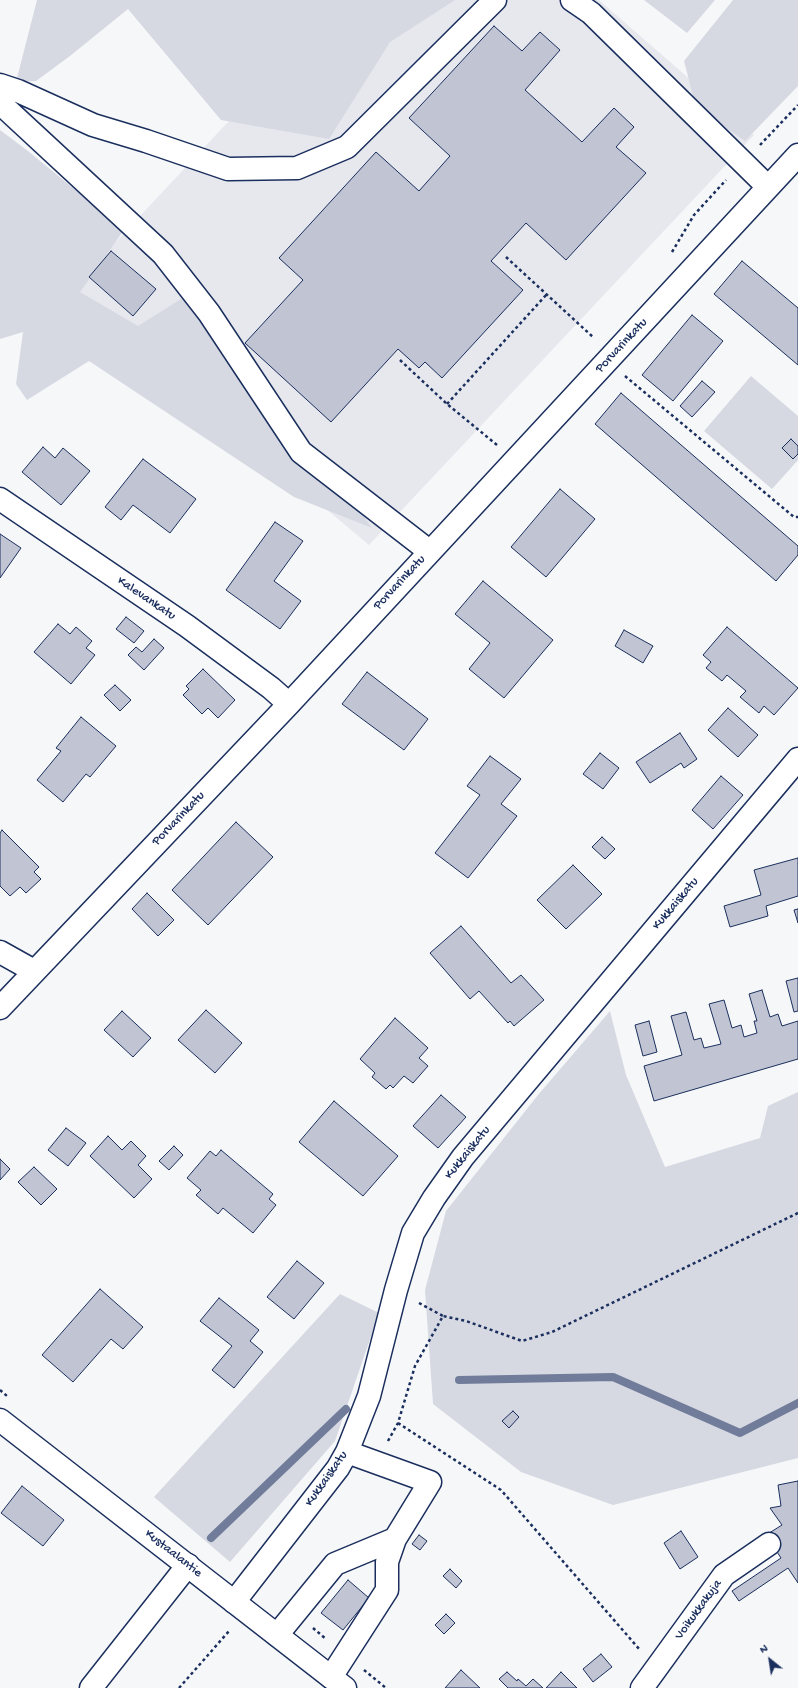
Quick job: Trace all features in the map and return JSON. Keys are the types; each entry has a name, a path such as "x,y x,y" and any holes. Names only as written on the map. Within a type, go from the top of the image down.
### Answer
{"street":[{"path":"0,85 18,91 93,125 146,141 228,169 297,168 347,148 496,0"},
{"path":"572,0 591,13 768,187"},
{"path":"0,103 163,254 209,314 301,452 429,551"},
{"name":"Porvarinkatu","path":"0,1008 289,704 429,551 611,358 798,155"},
{"name":"Kalevankatu","path":"0,499 187,626 271,688 289,704"},
{"name":"Kukkaiskatu","path":"234,1602 338,1468 347,1452 369,1396 396,1290 414,1232 434,1198 464,1157 798,759"},
{"path":"0,952 34,971"},
{"name":"Kustaalantie","path":"0,1420 338,1682"},
{"path":"338,1682 387,1590 387,1562 395,1539 430,1482 347,1452"},
{"path":"277,1635 335,1564 395,1539"},
{"name":"Voikukkakuja","path":"642,1688 724,1576 769,1544"},
{"path":"91,1688 188,1565"}],"path":[{"path":"506,257 547,294 611,358 794,517 798,517"},
{"path":"448,404 547,294"},
{"path":"400,360 448,404 499,447"},
{"path":"794,517 798,512"},
{"path":"378,1463 398,1422 415,1366 443,1316 466,1321 522,1341 552,1332 798,1213"},
{"path":"398,1422 501,1490 656,1669"},
{"path":"179,1688 231,1628"}],"shaded area":[{"path":"37,0 455,0 390,42 329,139 221,120 128,9 70,56 36,81 16,82"},
{"path":"342,0 599,0 754,135 369,545 68,293"},
{"path":"644,0 715,0 687,33"},
{"path":"733,0 798,0 798,86 745,141 696,107 684,61"},
{"path":"0,130 28,151 124,230 80,292 138,326 189,294 349,496 372,528 294,497 89,361 27,400 16,384 23,332 0,339"},
{"path":"751,376 798,416 798,460 772,489 704,431"},
{"path":"610,1011 626,1075 665,1167 760,1138 768,1106 798,1092 798,1458 613,1505 521,1472 433,1404 425,1290 446,1211 538,1095"},
{"path":"340,1294 379,1313 335,1441 230,1562 154,1497"}],"building":[{"path":"494,26 522,51 540,32 560,50 525,90 582,142 614,108 634,127 616,147 646,173 566,260 526,223 491,261 523,290 442,378 425,362 419,368 398,349 331,422 245,343 303,280 279,258 376,152 419,191 450,156 409,118"},
{"path":"111,251 156,289 133,316 89,277"},
{"path":"742,261 798,308 798,365 714,294"},
{"path":"692,315 723,341 673,401 642,375"},
{"path":"702,381 715,392 692,417 680,406"},
{"path":"621,393 798,546 798,555 776,581 595,424"},
{"path":"791,439 798,446 798,454 793,459 782,448"},
{"path":"43,447 55,458 63,448 90,471 61,505 22,472"},
{"path":"143,459 196,499 170,533 133,505 121,520 105,507"},
{"path":"560,489 595,519 546,577 511,547"},
{"path":"275,522 303,541 274,581 301,601 280,629 226,590"},
{"path":"0,534 21,548 0,578"},
{"path":"483,581 553,640 504,698 469,669 490,643 455,614"},
{"path":"126,617 144,631 134,643 116,629"},
{"path":"58,624 70,634 76,627 92,641 86,648 95,655 71,684 34,652"},
{"path":"727,627 798,688 774,715 764,706 759,713 740,697 746,691 727,675 722,681 706,668 711,662 703,655"},
{"path":"624,630 653,646 643,663 615,646"},
{"path":"154,639 164,648 144,670 128,655 136,647 142,652"},
{"path":"203,669 235,700 218,718 208,708 202,714 183,695 189,689 186,686"},
{"path":"367,672 428,719 404,750 342,704"},
{"path":"115,685 131,700 120,711 104,695"},
{"path":"728,708 758,735 738,757 708,730"},
{"path":"81,717 116,746 90,777 86,774 63,802 37,780 61,751 56,748"},
{"path":"680,733 697,759 684,768 681,763 650,783 636,762"},
{"path":"600,753 619,768 603,789 583,774"},
{"path":"490,756 521,779 501,804 517,816 468,878 435,853 480,795 467,786"},
{"path":"721,776 743,795 713,829 692,810"},
{"path":"236,822 273,857 208,925 172,890"},
{"path":"2,830 39,867 34,872 41,879 26,893 20,887 10,896 0,886 0,833"},
{"path":"602,837 615,849 605,859 592,847"},
{"path":"798,858 798,896 766,906 768,916 730,927 724,906 761,895 754,870"},
{"path":"573,865 602,894 566,929 537,900"},
{"path":"147,893 174,920 158,936 132,909"},
{"path":"798,909 798,923 794,910"},
{"path":"461,926 511,983 521,975 544,1000 514,1026 510,1021 508,1023 479,991 470,999 430,953"},
{"path":"798,978 798,1011 794,1012 786,981"},
{"path":"762,990 770,1017 778,1014 782,1026 798,1021 798,1059 654,1101 644,1066 682,1055 671,1016 686,1012 694,1040 701,1038 704,1048 721,1044 709,1004 724,1000 732,1028 741,1025 744,1037 757,1033 754,1021 757,1021 749,994"},
{"path":"206,1010 242,1043 215,1073 178,1040"},
{"path":"122,1011 151,1038 133,1057 104,1030"},
{"path":"395,1018 428,1048 419,1058 428,1066 413,1083 404,1076 393,1088 390,1085 386,1089 372,1077 375,1073 360,1059"},
{"path":"649,1021 657,1052 643,1056 635,1025"},
{"path":"441,1095 466,1117 438,1148 413,1126"},
{"path":"334,1101 398,1156 363,1196 299,1142"},
{"path":"66,1128 86,1143 68,1166 48,1150"},
{"path":"108,1136 122,1150 131,1141 146,1156 138,1165 152,1179 134,1198 90,1156"},
{"path":"174,1146 183,1155 169,1170 159,1161"},
{"path":"221,1150 273,1194 269,1199 276,1205 253,1233 223,1208 218,1214 196,1195 201,1190 187,1178 210,1151 216,1156"},
{"path":"0,1159 10,1169 0,1180"},
{"path":"34,1167 57,1189 41,1205 18,1182"},
{"path":"297,1261 324,1283 294,1319 267,1297"},
{"path":"100,1289 143,1327 123,1349 111,1339 73,1382 42,1355"},
{"path":"219,1298 259,1330 250,1341 263,1352 234,1388 212,1370 232,1346 200,1321"},
{"path":"513,1411 519,1417 509,1428 502,1421"},
{"path":"798,1481 798,1583 788,1568 739,1601 732,1591 781,1558 766,1535 782,1525 770,1508 781,1506 778,1485"},
{"path":"22,1486 64,1520 43,1546 1,1513"},
{"path":"681,1531 698,1557 680,1569 664,1543"},
{"path":"419,1535 427,1541 420,1550 412,1544"},
{"path":"450,1569 462,1581 456,1588 443,1576"},
{"path":"348,1580 369,1598 343,1630 321,1613"},
{"path":"446,1614 455,1623 444,1634 435,1625"},
{"path":"601,1654 612,1667 593,1682 583,1669"},
{"path":"461,1670 480,1688 445,1688"},
{"path":"507,1672 517,1681 518,1679 526,1686 533,1679 543,1688 508,1688 499,1679"},
{"path":"561,1672 577,1688 546,1688"}],"waterway":[{"path":"459,1380 613,1377 740,1433 798,1403"},
{"path":"211,1538 346,1409"}]}
